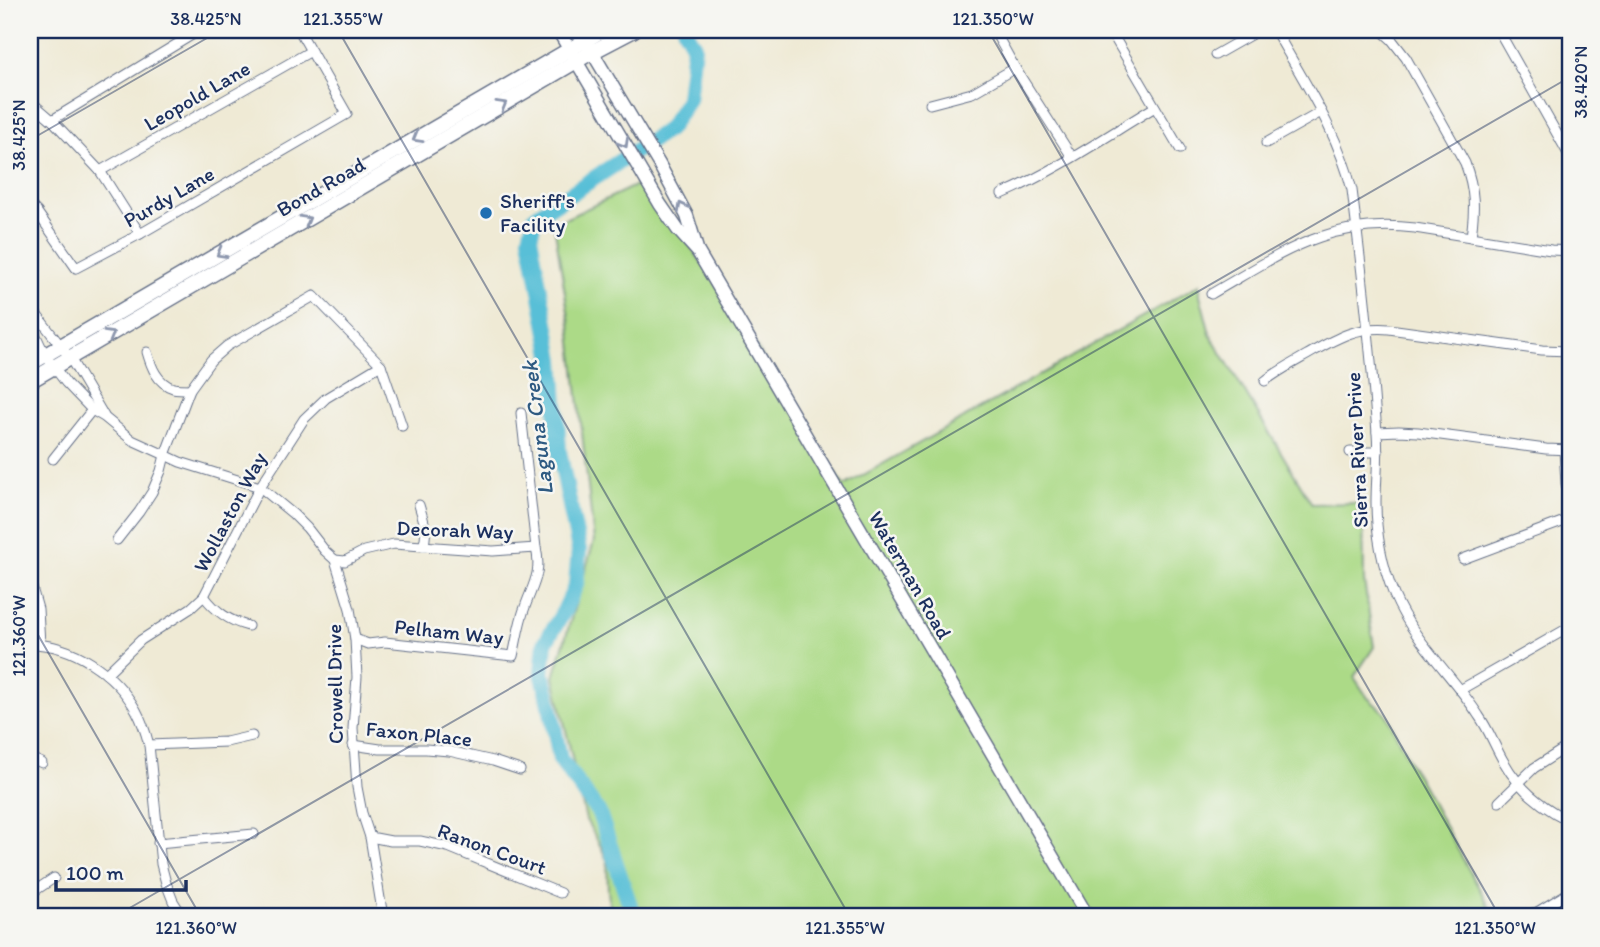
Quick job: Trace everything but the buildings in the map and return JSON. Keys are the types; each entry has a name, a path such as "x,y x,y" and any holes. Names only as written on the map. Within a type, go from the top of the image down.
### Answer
{"main road":[{"name":"Waterman Road","path":"558,30 660,204 698,253 1088,917"},
{"name":"Bond Road","path":"30,381 50,361 572,56 585,41 603,30"},
{"name":"Bond Road","path":"585,41 634,30"},
{"name":"Waterman Road","path":"585,41 687,216 698,253"},
{"name":"Bond Road","path":"30,364 50,361"}],"street":[{"path":"52,120 200,30"},
{"path":"299,30 311,51"},
{"path":"994,30 1072,157"},
{"path":"1110,30 1180,149"},
{"path":"1215,55 1259,30"},
{"name":"Sierra River Drive","path":"1275,30 1339,147 1352,190 1377,432 1377,528 1386,572 1412,628 1484,723 1504,763 1518,783 1544,806 1570,821"},
{"path":"1381,30 1406,58 1465,163 1471,177 1475,204 1471,237"},
{"path":"1501,30 1499,31 1570,157"},
{"name":"Purdy Lane","path":"30,205 76,268 140,234 347,114 311,51"},
{"name":"Leopold Lane","path":"100,171 311,51"},
{"path":"930,104 972,93 1015,68"},
{"path":"30,101 52,120 100,171 140,234"},
{"path":"1002,194 1072,157 1155,107"},
{"path":"1266,143 1321,112"},
{"path":"1211,294 1295,246 1337,230 1357,227 1395,225 1570,251"},
{"path":"117,540 152,492 162,471 190,389 211,360 227,346 314,296 381,365 402,426"},
{"name":"Crowell Drive","path":"30,306 65,352 104,417"},
{"name":"Crowell Drive","path":"30,323 50,361 92,410 132,440 165,456 260,487 293,514 335,560 351,609 357,677 354,745 359,800 370,837 383,917"},
{"path":"1265,381 1338,337 1367,329 1389,329 1570,351"},
{"path":"147,352 152,368 164,383 172,388 190,389"},
{"name":"Wollaston Way","path":"106,674 141,640 191,608 204,596 260,487 311,411 334,392 381,365"},
{"path":"53,459 92,410"},
{"path":"521,413 536,548"},
{"path":"1377,432 1418,432 1567,450 1566,483 1570,502"},
{"path":"1350,452 1378,452"},
{"path":"419,505 426,530 423,546"},
{"path":"1463,559 1570,519"},
{"name":"Decorah Way","path":"335,560 345,561 384,545 405,544 493,551 536,548"},
{"name":"Pelham Way","path":"355,639 368,644 386,642 513,656 525,605 536,579 539,561 536,548"},
{"path":"30,581 38,609 35,644 81,657 106,674 124,692 136,710 149,745 161,864 173,901 183,917"},
{"path":"204,596 221,615 248,626"},
{"path":"1460,690 1570,627"},
{"path":"149,745 226,742 252,736"},
{"name":"Faxon Place","path":"354,745 380,749 449,751 520,770"},
{"path":"1499,802 1541,763 1570,745"},
{"path":"30,758 41,763"},
{"path":"158,843 254,834"},
{"name":"Ranon Court","path":"370,837 391,841 420,841 448,847 560,893"},
{"path":"30,894 54,878"},
{"path":"1529,917 1570,892"}],"green space":[{"path":"645,181 714,280 844,486 1200,284 1200,295 1210,334 1312,504 1363,503 1364,581 1374,647 1354,677 1368,698 1387,715 1408,759 1495,917 611,917 607,860 586,820 554,677 594,541 570,324 554,224"}],"waterway":[{"name":"Laguna Creek","path":"634,917 599,813 560,759 542,673 545,643 576,585 579,550 559,451 553,360 530,237 535,217 669,129 688,99 694,46 685,30"}],"place":[{"name":"Sheriff's Facility","path":"486,213"}]}
